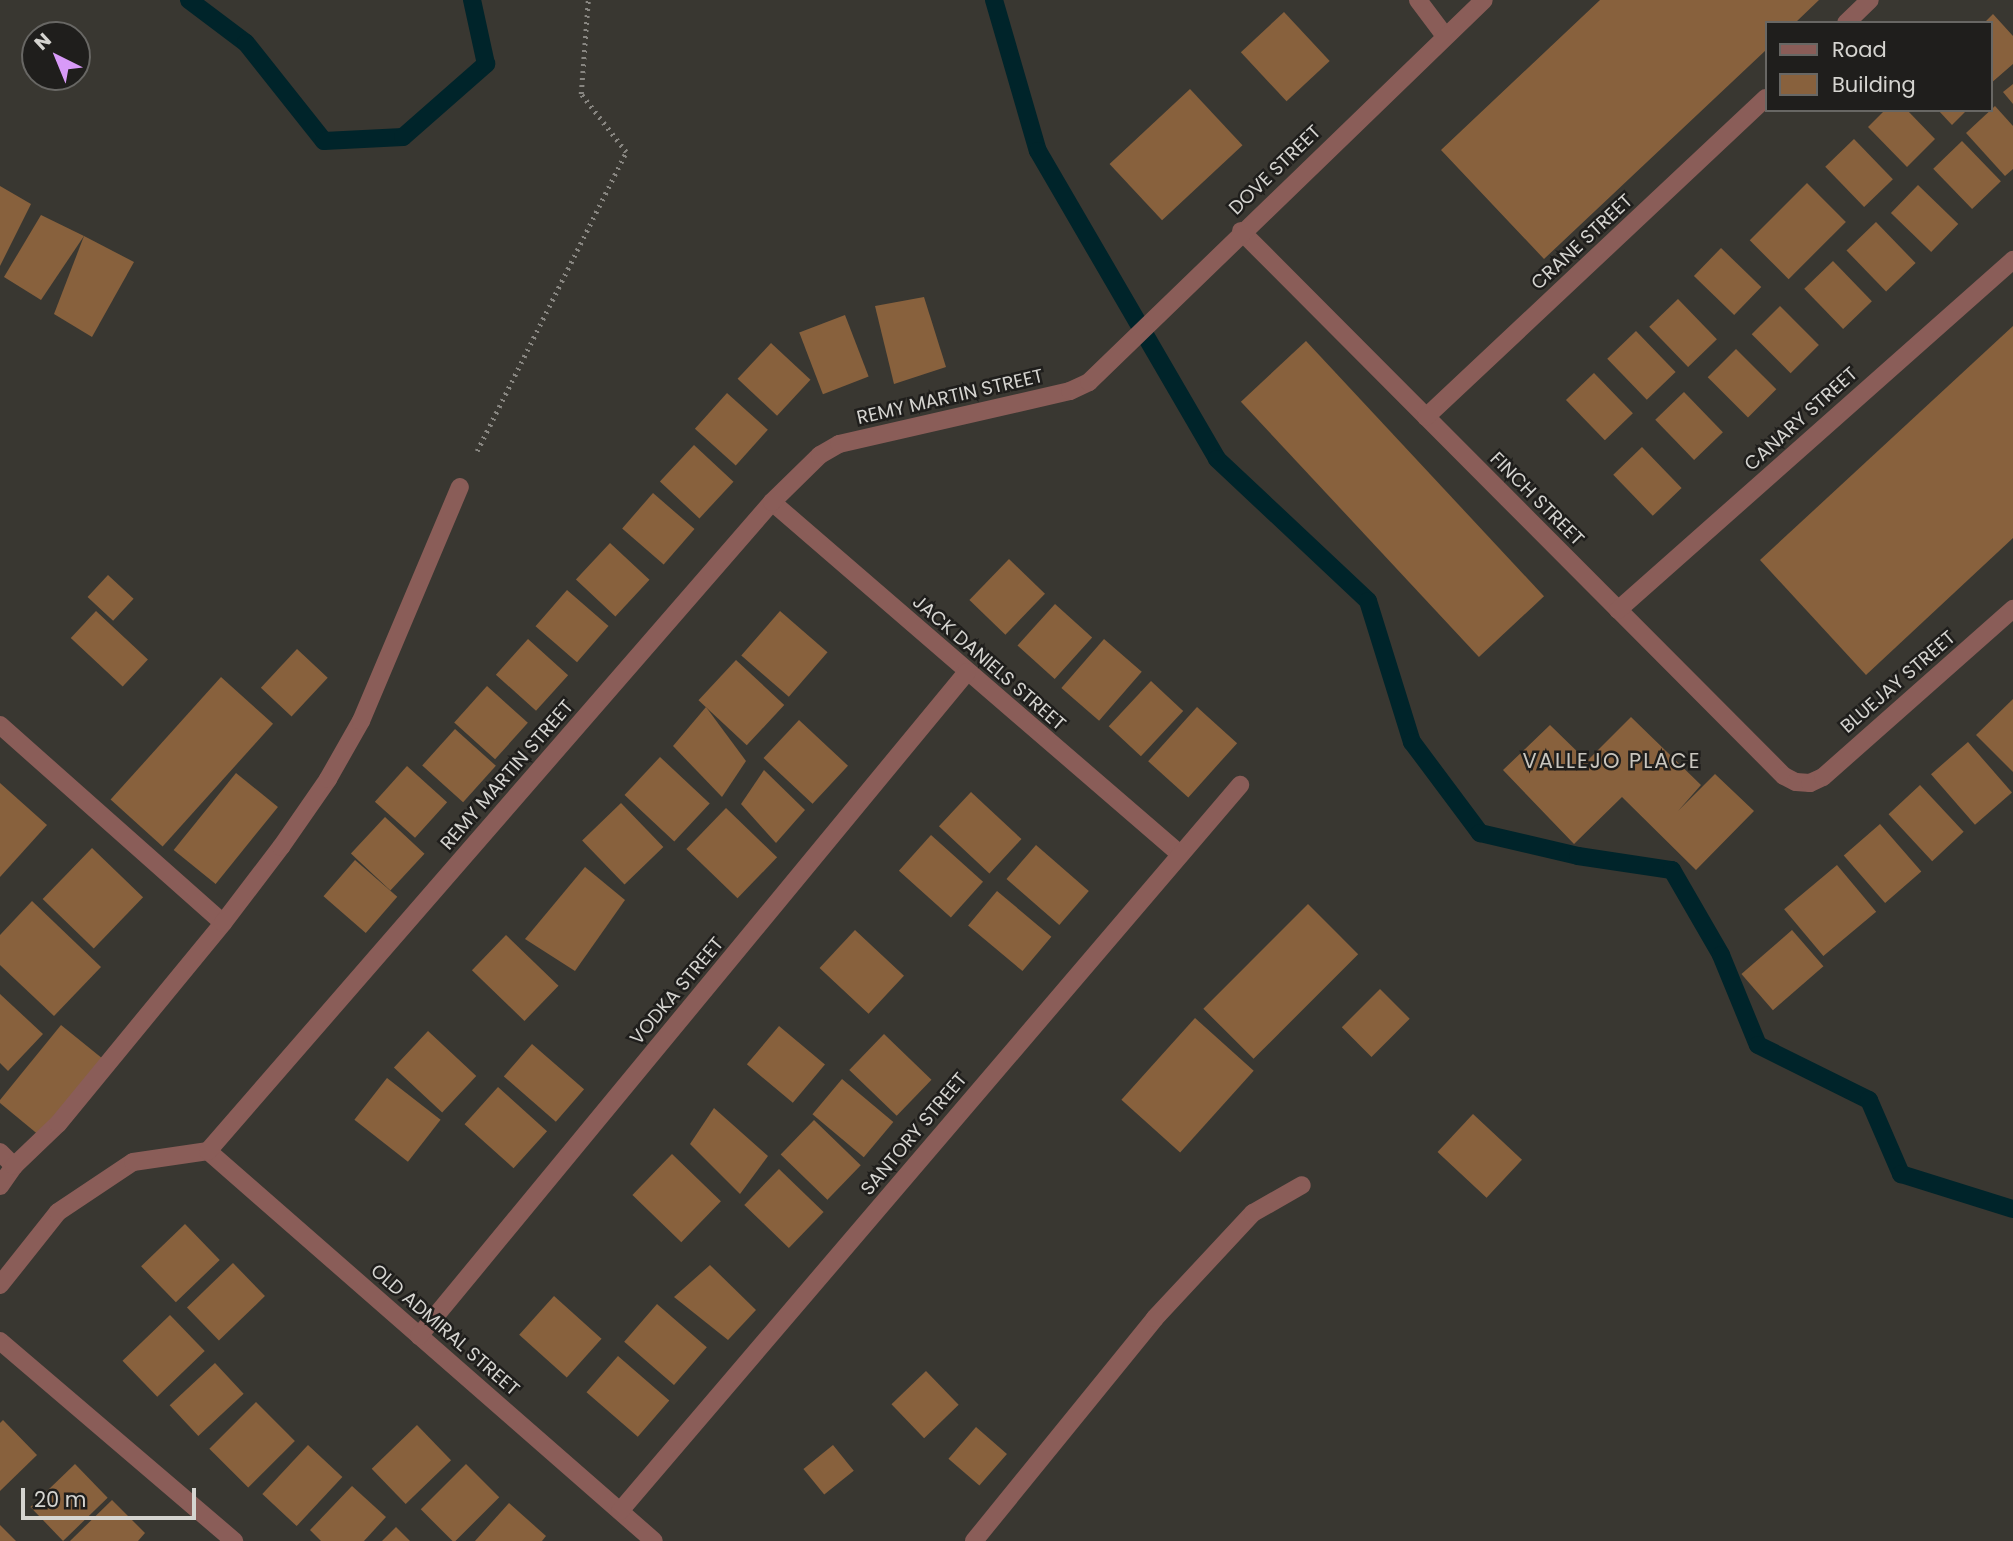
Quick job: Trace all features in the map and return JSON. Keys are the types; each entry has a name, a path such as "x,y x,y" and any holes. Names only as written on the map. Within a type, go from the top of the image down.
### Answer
{"street":[{"path":"1418,0 1445,36"},
{"name":"DOVE STREET","path":"1096,372 1484,0"},
{"path":"1848,21 1870,0"},
{"name":"CRANE STREET","path":"1426,417 1764,100"},
{"name":"FINCH STREET","path":"1241,231 1784,776 1796,782 1810,783"},
{"name":"CANARY STREET","path":"1618,610 2013,260"},
{"name":"REMY MARTIN STREET","path":"208,1151 772,502 820,455 839,444 1070,391 1088,382 1096,372"},
{"path":"0,1185 15,1166 58,1124 223,923 304,813 360,720 460,487"},
{"name":"JACK DANIELS STREET","path":"772,502 1180,854"},
{"name":"BLUEJAY STREET","path":"1810,783 1823,777 2013,608"},
{"name":"VODKA STREET","path":"419,1336 967,672"},
{"path":"0,725 223,923"},
{"name":"SANTORY STREET","path":"620,1511 1240,785"},
{"path":"0,1285 58,1212 133,1162 208,1151"},
{"name":"OLD ADMIRAL STREET","path":"208,1151 654,1541"},
{"path":"0,1152 15,1166"},
{"path":"974,1541 1155,1318 1253,1213 1302,1185"},
{"path":"0,1341 234,1541"}],"path":[{"path":"460,487 626,152 581,94 588,0"}],"building":[{"path":"1600,0 1819,0 1797,21 1764,21 1764,52 1544,259 1441,150"},
{"path":"1284,12 1330,61 1287,101 1241,52"},
{"path":"1993,14 2013,36 2013,64 1992,82 1992,21 1986,21"},
{"path":"2013,84 2013,104 2003,92"},
{"path":"1190,89 1243,145 1162,220 1110,164"},
{"path":"1995,106 2013,126 2013,169 2005,176 1966,133 1989,112 1992,112"},
{"path":"1883,112 1909,112 1935,139 1907,167 1868,127"},
{"path":"1940,112 1965,112 1952,125"},
{"path":"1854,139 1893,179 1864,207 1825,167"},
{"path":"1962,141 2001,181 1972,209 1933,169"},
{"path":"1807,183 1846,222 1789,279 1750,240"},
{"path":"1918,185 1958,224 1931,252 1891,213"},
{"path":"0,186 31,204 0,266"},
{"path":"41,215 84,236 41,300 4,277"},
{"path":"1876,222 1916,263 1886,291 1847,250"},
{"path":"84,236 134,262 92,337 54,314"},
{"path":"1721,248 1761,287 1734,315 1694,276"},
{"path":"1833,261 1872,301 1843,329 1804,289"},
{"path":"924,297 946,367 894,384 875,306"},
{"path":"1678,299 1717,339 1688,367 1649,327"},
{"path":"1780,306 1819,345 1791,373 1752,334"},
{"path":"845,315 869,377 823,394 799,333"},
{"path":"2013,326 2013,538 1866,675 1760,560"},
{"path":"1636,331 1676,372 1647,400 1607,359"},
{"path":"1306,341 1544,596 1479,657 1241,402"},
{"path":"771,343 810,380 777,416 738,379"},
{"path":"1736,349 1776,389 1748,418 1708,377"},
{"path":"1594,373 1633,413 1605,440 1566,400"},
{"path":"1684,392 1723,432 1694,460 1655,420"},
{"path":"727,393 768,430 736,465 695,429"},
{"path":"694,445 733,482 699,518 660,482"},
{"path":"1642,447 1682,488 1653,516 1613,475"},
{"path":"653,493 695,529 664,565 622,528"},
{"path":"610,543 649,580 615,616 576,580"},
{"path":"1009,559 1045,594 1005,635 969,600"},
{"path":"108,575 134,599 113,621 88,597"},
{"path":"567,590 609,626 577,662 536,626"},
{"path":"1055,604 1092,637 1055,679 1018,646"},
{"path":"96,611 148,659 123,686 71,638"},
{"path":"780,611 828,652 789,697 741,656"},
{"path":"528,639 568,675 536,711 496,675"},
{"path":"1104,639 1142,672 1099,721 1061,688"},
{"path":"297,649 328,678 292,716 261,688"},
{"path":"736,660 784,705 747,745 698,700"},
{"path":"221,677 273,724 163,846 111,800"},
{"path":"1151,681 1183,711 1141,756 1109,726"},
{"path":"487,686 528,723 495,759 454,722"},
{"path":"2013,699 2013,772 1976,735"},
{"path":"706,707 746,761 722,797 673,746"},
{"path":"1197,707 1237,743 1188,797 1148,761"},
{"path":"1631,717 1701,785 1678,811 1715,774 1754,811 1696,870 1622,797 1574,844 1503,770 1550,725 1587,761"},
{"path":"799,720 848,766 813,804 764,758"},
{"path":"455,729 496,766 463,802 422,765"},
{"path":"1968,742 2012,793 1975,825 1931,774"},
{"path":"660,757 710,803 674,841 625,795"},
{"path":"407,766 447,802 415,838 375,802"},
{"path":"764,770 805,810 776,843 741,804"},
{"path":"236,773 278,807 216,884 174,850"},
{"path":"0,783 47,825 0,877"},
{"path":"1920,785 1964,832 1932,861 1889,814"},
{"path":"971,792 1021,839 989,873 939,826"},
{"path":"621,803 663,847 625,884 582,841"},
{"path":"726,808 777,857 737,898 686,849"},
{"path":"385,817 424,854 390,890 351,854"},
{"path":"1880,824 1921,872 1885,903 1844,855"},
{"path":"931,835 983,882 951,918 899,871"},
{"path":"1036,845 1089,891 1059,925 1006,879"},
{"path":"92,848 143,897 94,948 43,899"},
{"path":"355,860 397,897 366,933 324,896"},
{"path":"1837,865 1876,912 1823,956 1784,909"},
{"path":"585,867 625,900 575,971 525,939"},
{"path":"997,891 1051,937 1022,971 968,925"},
{"path":"32,901 101,967 54,1016 0,965 0,935"},
{"path":"1308,904 1358,954 1254,1059 1203,1009"},
{"path":"855,930 904,976 869,1014 820,968"},
{"path":"1792,930 1823,966 1773,1010 1741,974"},
{"path":"506,935 559,986 524,1021 472,970"},
{"path":"1380,989 1410,1019 1372,1057 1342,1027"},
{"path":"0,994 43,1034 8,1071 0,1063"},
{"path":"1195,1018 1254,1071 1180,1153 1121,1100"},
{"path":"61,1025 103,1059 40,1136 0,1103 0,1100"},
{"path":"779,1026 825,1065 793,1103 747,1064"},
{"path":"428,1031 476,1076 442,1113 394,1068"},
{"path":"884,1034 931,1080 897,1116 849,1070"},
{"path":"532,1044 584,1089 556,1122 504,1076"},
{"path":"387,1078 441,1120 408,1162 354,1120"},
{"path":"842,1079 893,1122 864,1157 812,1114"},
{"path":"498,1087 547,1131 514,1168 465,1124"},
{"path":"714,1108 768,1156 740,1194 690,1144"},
{"path":"1473,1114 1522,1160 1487,1198 1438,1152"},
{"path":"814,1120 861,1165 827,1200 781,1155"},
{"path":"672,1154 721,1201 681,1242 632,1195"},
{"path":"779,1169 824,1212 789,1248 744,1205"},
{"path":"185,1224 220,1260 176,1302 141,1266"},
{"path":"233,1263 265,1296 219,1341 187,1307"},
{"path":"710,1265 756,1310 728,1340 674,1297"},
{"path":"554,1296 602,1339 567,1377 519,1335"},
{"path":"657,1304 707,1347 674,1385 624,1342"},
{"path":"170,1315 205,1351 157,1397 123,1361"},
{"path":"618,1356 669,1401 638,1437 587,1392"},
{"path":"215,1363 244,1394 198,1436 170,1405"},
{"path":"926,1371 959,1405 924,1438 891,1404"},
{"path":"256,1402 295,1441 248,1488 209,1449"},
{"path":"3,1420 37,1455 0,1491 0,1423"},
{"path":"417,1425 451,1460 406,1504 372,1469"},
{"path":"976,1427 1007,1454 979,1486 948,1459"},
{"path":"308,1445 342,1477 297,1526 262,1494"},
{"path":"833,1445 854,1471 824,1495 803,1469"},
{"path":"75,1464 108,1498 63,1541 30,1507"},
{"path":"466,1464 499,1497 455,1541 421,1509"},
{"path":"352,1486 386,1517 364,1541 321,1541 310,1530"},
{"path":"112,1500 145,1533 138,1541 70,1541"},
{"path":"509,1503 546,1536 542,1541 475,1541"},
{"path":"0,1525 16,1541 0,1541"},
{"path":"396,1527 410,1541 382,1541"}],"waterway":[{"path":"189,0 246,43 324,141 403,137 486,64 472,0"},
{"path":"994,0 1038,151 1217,459 1368,601 1412,742 1480,833 1578,856 1672,870 1721,955 1758,1045 1869,1100 1901,1174 2013,1209"}],"district":[{"name":"VALLEJO PLACE","path":"1612,761"}]}
